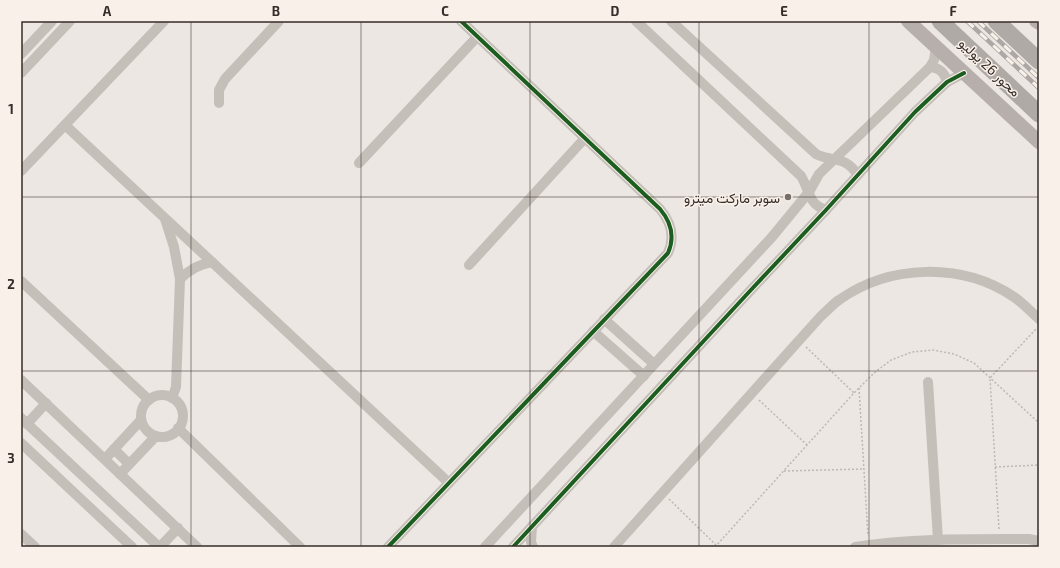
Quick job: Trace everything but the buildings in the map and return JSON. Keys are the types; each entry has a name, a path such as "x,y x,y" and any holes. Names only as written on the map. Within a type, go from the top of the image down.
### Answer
{"highway":[{"name":"محور 26 يوليو","path":"940,21 1039,114"},
{"path":"996,21 1039,61"}],"main road":[{"path":"908,21 1039,142"}],"street":[{"path":"36,57 23,51 52,21"},
{"path":"21,73 70,21"},
{"path":"21,171 164,21"},
{"path":"219,103 219,90 224,79 279,21"},
{"path":"388,547 668,253 671,242 671,231 668,219 660,209 461,21"},
{"path":"636,21 801,176 813,202 818,207 826,210"},
{"path":"671,21 816,154 824,158 846,162 858,175"},
{"path":"359,163 477,36"},
{"path":"485,547 772,237 809,192 819,174 930,67 934,60 936,47"},
{"path":"930,67 940,70 946,77 947,82"},
{"path":"512,547 826,210 915,112 947,82 964,73"},
{"path":"65,125 449,483"},
{"path":"468,265 585,138"},
{"path":"164,218 174,248 180,279 176,387 172,398"},
{"path":"180,279 191,269 205,263 212,262"},
{"path":"614,547 821,316 839,300 866,285 895,275 926,272 957,274 986,283 1014,297 1039,319"},
{"path":"21,281 148,400"},
{"path":"604,319 654,364"},
{"path":"593,331 644,376"},
{"path":"21,380 197,547"},
{"path":"928,382 938,540"},
{"path":"163,395 172,398 178,403 181,409 181,422 178,428 172,434 165,437 156,436 150,433 144,427 141,420 142,409 148,400 153,397 163,395"},
{"path":"46,403 24,421 159,547 178,528"},
{"path":"105,459 141,420"},
{"path":"178,428 300,547"},
{"path":"120,474 156,436"},
{"path":"21,443 132,547"},
{"path":"114,449 129,464"},
{"path":"532,526 531,542 533,547"},
{"path":"21,534 34,547"},
{"path":"855,547 938,540 1029,539 1039,541"}],"path":[{"path":"1000,539 990,378 1039,326"},
{"path":"799,340 854,393"},
{"path":"663,493 716,546 874,372 891,360 912,352 933,350 954,354 974,363 1039,423"},
{"path":"859,388 869,545"},
{"path":"752,393 807,445"},
{"path":"995,467 1039,465"},
{"path":"783,471 864,469"}],"railway":[{"path":"967,21 1039,88"},
{"path":"978,21 1039,78"}],"cycle path":[{"path":"388,547 668,253 671,241 671,230 669,224 660,209 461,21"},
{"path":"513,547 915,112 947,82 964,73"}],"place":[{"name":"سوبر ماركت ميترو","path":"788,197"}]}
